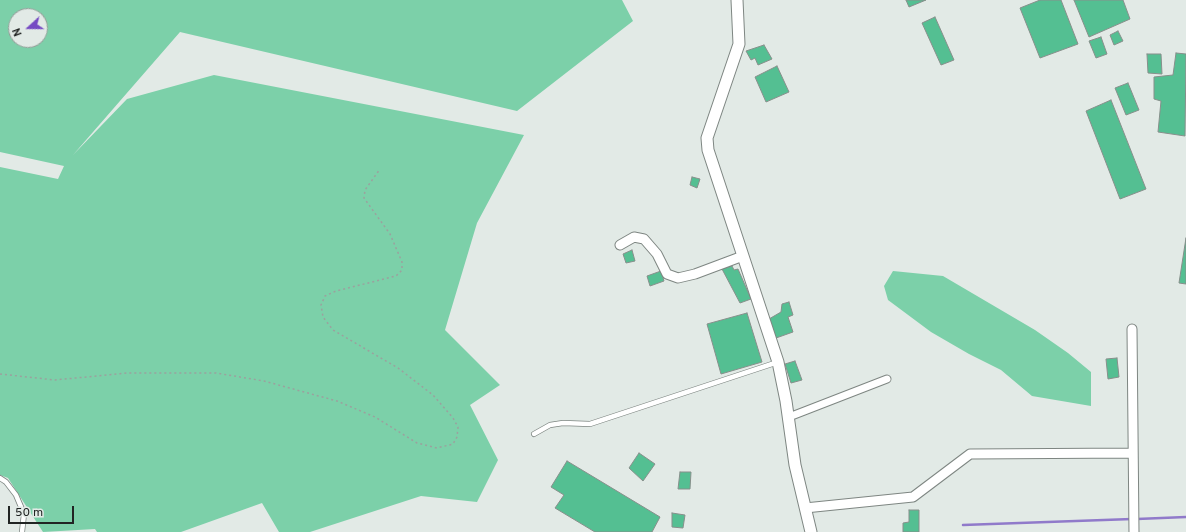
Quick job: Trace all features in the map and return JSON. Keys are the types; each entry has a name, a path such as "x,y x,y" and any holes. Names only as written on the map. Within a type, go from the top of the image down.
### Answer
{"street":[{"path":"737,0 739,44 707,138 708,150 778,362 789,417 795,465 811,532"},
{"path":"620,245 634,237 644,239 657,254 667,274 678,278 695,274 743,256"},
{"path":"1132,329 1134,532"},
{"path":"789,417 888,379"},
{"path":"805,508 913,497 970,454 1133,453"}],"lane":[{"path":"534,434 550,425 575,423 590,424 778,362"},
{"path":"0,478 6,482 16,495 24,514 22,532"}],"path":[{"path":"0,374 55,380 127,373 216,374 250,379 337,401 375,417 417,443 437,448 453,444 457,436 458,427 453,418 433,395 398,368 333,330 323,317 321,305 325,296 336,291 396,276 402,270 402,262 390,234 364,198 365,190 380,169"}],"green space":[{"path":"0,0 622,0 633,21 517,111 180,32 73,155 127,99 214,75 524,135 477,223 445,330 500,385 470,405 498,460 477,502 421,496 310,532 279,532 262,503 181,532 97,532 95,529 43,532 8,478 0,475 0,167 58,179 64,166 0,152"},
{"path":"893,271 943,276 1035,330 1068,353 1091,372 1091,406 1032,396 1001,370 969,354 931,332 888,300 884,286"}],"building":[{"path":"906,0 926,0 909,7"},
{"path":"1040,0 1061,0 1078,44 1040,58 1020,8"},
{"path":"1074,0 1123,0 1130,19 1089,37"},
{"path":"935,17 954,60 941,65 922,23"},
{"path":"1118,31 1123,41 1114,45 1110,35"},
{"path":"1101,37 1107,54 1096,58 1089,41"},
{"path":"764,45 772,59 758,65 755,58 751,60 746,51"},
{"path":"1176,53 1186,54 1185,136 1158,132 1161,101 1154,99 1154,77 1173,75"},
{"path":"1147,54 1161,54 1162,74 1148,73"},
{"path":"777,66 789,92 766,102 755,77"},
{"path":"1128,83 1139,110 1126,115 1115,88"},
{"path":"1111,100 1146,189 1120,199 1086,111"},
{"path":"692,177 700,179 697,188 690,185"},
{"path":"1186,238 1186,284 1179,283"},
{"path":"632,250 635,261 626,263 623,254"},
{"path":"732,266 734,270 738,269 751,299 740,303 722,269"},
{"path":"661,271 664,281 650,286 647,276"},
{"path":"789,302 793,315 788,317 793,332 776,338 769,319 781,312 782,304"},
{"path":"747,313 762,362 721,374 707,324"},
{"path":"1117,358 1119,377 1108,379 1106,359"},
{"path":"795,361 802,380 791,383 785,364"},
{"path":"639,453 655,464 643,481 629,468"},
{"path":"567,461 660,517 652,532 595,532 555,508 564,495 551,487"},
{"path":"680,472 691,472 690,489 678,489"},
{"path":"909,510 919,510 919,532 903,532 903,523 909,522"},
{"path":"672,513 685,515 683,528 672,527"}],"waterway":[{"path":"1137,519 1186,517"},
{"path":"963,525 1132,519"}]}
